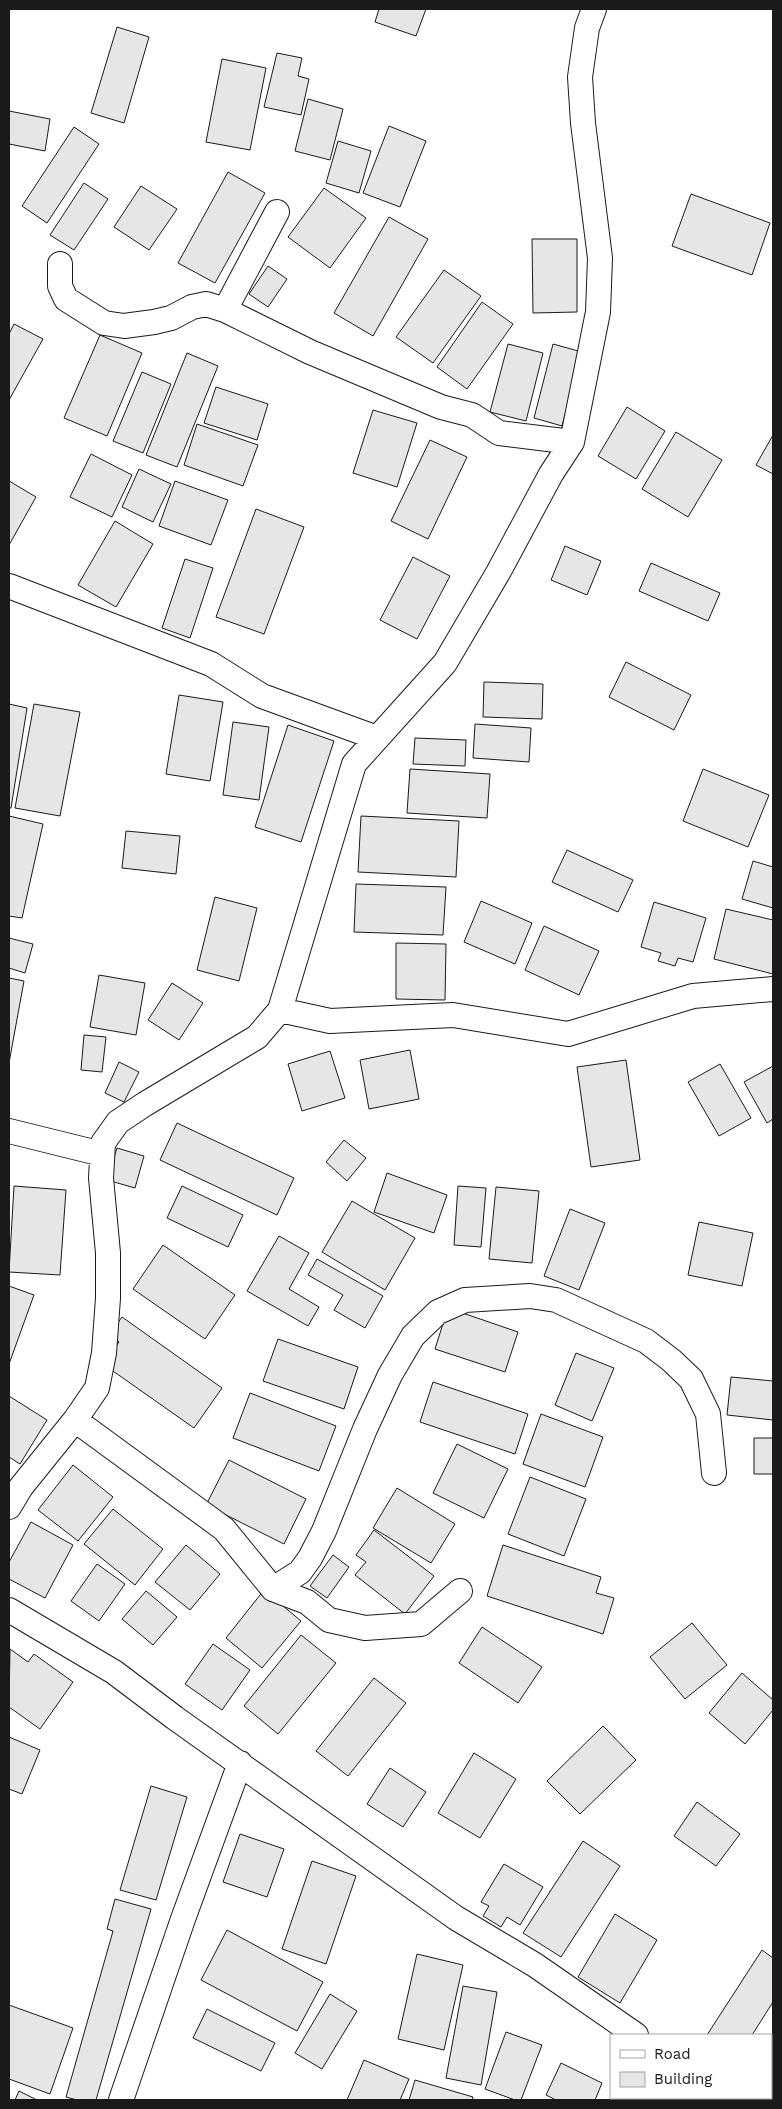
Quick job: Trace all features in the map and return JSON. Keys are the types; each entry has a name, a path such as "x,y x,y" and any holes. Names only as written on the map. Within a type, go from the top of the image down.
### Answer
{"street":[{"path":"10,1503 75,1420 97,1388 104,1353 108,1298 108,1253 101,1178 103,1143 118,1122 258,1037 280,1010 354,764 445,663 499,571 551,474 572,442 598,312 600,258 582,123 580,77 587,28 594,9"},
{"path":"225,310 277,212"},
{"path":"60,264 60,286 66,299 104,323 124,326 154,322 171,318 192,307 206,304 225,310 310,352 441,407 472,415 499,433 572,442"},
{"path":"9,586 211,664 262,696 377,738"},
{"path":"280,1010 330,1021 453,1015 568,1034 693,996 773,989"},
{"path":"9,1131 102,1154"},
{"path":"273,1589 300,1572 310,1558 324,1531 386,1384 413,1336 438,1312 465,1300 530,1296 556,1300 646,1342 671,1360 691,1379 708,1414 714,1473"},
{"path":"75,1420 224,1530 273,1589 307,1602 329,1620 365,1628 421,1624 460,1591"},
{"path":"9,1610 114,1672 456,1918 535,1965 635,2034"},
{"path":"121,2100 183,1919 240,1763"}],"building":[{"path":"379,9 426,9 416,36 375,22"},
{"path":"117,27 149,37 124,123 91,113"},
{"path":"277,53 302,58 298,76 309,79 301,115 264,107"},
{"path":"222,59 266,68 250,150 206,142"},
{"path":"308,99 343,109 330,160 295,151"},
{"path":"9,111 50,119 45,151 9,144"},
{"path":"389,126 426,141 400,207 363,193"},
{"path":"74,127 99,144 47,223 22,206"},
{"path":"338,141 371,151 359,193 326,183"},
{"path":"228,172 265,193 215,283 178,263"},
{"path":"84,183 108,199 74,250 50,235"},
{"path":"141,186 177,209 149,250 114,227"},
{"path":"324,188 366,218 330,268 288,237"},
{"path":"691,194 770,223 752,275 672,246"},
{"path":"389,217 428,239 373,336 334,313"},
{"path":"532,239 577,239 577,312 533,313"},
{"path":"268,266 287,279 268,307 249,294"},
{"path":"444,270 481,296 433,363 396,337"},
{"path":"482,302 513,324 467,389 437,367"},
{"path":"14,324 43,339 9,400 9,334"},
{"path":"100,335 142,353 107,436 64,418"},
{"path":"508,344 543,353 526,421 490,412"},
{"path":"553,344 582,352 562,426 534,418"},
{"path":"187,353 218,366 177,467 146,455"},
{"path":"142,372 171,384 143,453 113,441"},
{"path":"216,387 268,404 257,440 204,423"},
{"path":"627,407 665,431 636,479 598,456"},
{"path":"373,410 417,423 397,487 353,473"},
{"path":"197,424 258,445 243,486 184,465"},
{"path":"676,432 722,460 688,517 642,489"},
{"path":"773,435 773,474 756,465"},
{"path":"430,440 467,457 428,539 391,521"},
{"path":"91,454 132,475 112,517 70,497"},
{"path":"139,469 171,484 153,522 122,507"},
{"path":"9,481 36,497 9,545"},
{"path":"175,481 228,500 211,545 159,526"},
{"path":"256,509 304,527 264,634 216,617"},
{"path":"115,521 153,544 116,607 78,585"},
{"path":"565,546 601,561 587,595 551,580"},
{"path":"413,557 450,576 417,639 380,620"},
{"path":"185,559 213,568 190,638 162,628"},
{"path":"651,563 720,593 708,621 639,591"},
{"path":"626,662 691,695 674,730 609,697"},
{"path":"484,682 543,684 542,719 483,717"},
{"path":"179,695 223,702 210,781 166,774"},
{"path":"9,704 27,708 11,808 9,808"},
{"path":"34,704 80,712 60,816 15,808"},
{"path":"233,722 269,727 259,800 223,795"},
{"path":"475,724 531,728 529,762 473,758"},
{"path":"288,725 334,741 301,842 255,827"},
{"path":"415,738 466,740 465,766 413,764"},
{"path":"410,769 490,774 487,818 407,813"},
{"path":"703,769 769,795 748,847 683,821"},
{"path":"9,816 43,824 22,918 9,916"},
{"path":"361,816 459,821 456,877 358,872"},
{"path":"126,831 180,836 176,874 122,868"},
{"path":"567,850 633,880 618,912 552,882"},
{"path":"753,861 773,867 773,908 742,899"},
{"path":"356,884 446,887 443,935 354,932"},
{"path":"215,897 257,908 239,981 197,970"},
{"path":"481,901 532,923 515,964 464,942"},
{"path":"654,902 706,918 693,962 678,958 675,966 658,961 661,953 641,947"},
{"path":"726,909 773,920 773,974 714,959"},
{"path":"544,926 599,951 579,995 525,970"},
{"path":"9,938 33,944 25,973 9,968"},
{"path":"396,943 446,944 445,1000 396,999"},
{"path":"99,975 145,983 136,1035 90,1027"},
{"path":"9,978 24,981 9,1063"},
{"path":"172,983 203,1003 179,1040 148,1020"},
{"path":"84,1035 106,1037 102,1072 81,1070"},
{"path":"410,1050 419,1099 369,1109 360,1060"},
{"path":"330,1051 345,1098 302,1111 288,1064"},
{"path":"626,1060 640,1160 591,1167 577,1067"},
{"path":"119,1062 139,1072 124,1102 105,1093"},
{"path":"720,1064 751,1118 719,1136 688,1082"},
{"path":"773,1066 773,1119 767,1123 744,1082"},
{"path":"177,1123 294,1178 277,1215 160,1160"},
{"path":"344,1140 366,1158 347,1181 326,1162"},
{"path":"117,1148 144,1156 135,1188 107,1180"},
{"path":"387,1173 447,1195 434,1233 374,1212"},
{"path":"14,1186 66,1190 60,1275 9,1272"},
{"path":"182,1186 243,1215 228,1247 167,1218"},
{"path":"458,1186 486,1188 481,1247 454,1245"},
{"path":"496,1187 539,1191 532,1263 489,1259"},
{"path":"352,1201 415,1238 385,1290 322,1252"},
{"path":"570,1209 605,1223 579,1290 544,1276"},
{"path":"699,1222 753,1233 742,1286 688,1275"},
{"path":"279,1236 309,1253 289,1289 319,1307 308,1326 247,1291"},
{"path":"163,1245 235,1295 205,1339 133,1289"},
{"path":"317,1259 383,1296 365,1328 334,1310 343,1295 308,1275"},
{"path":"9,1286 34,1295 9,1364"},
{"path":"448,1308 518,1332 505,1372 435,1349"},
{"path":"122,1317 222,1388 194,1428 103,1364 119,1342 109,1335"},
{"path":"278,1339 358,1367 344,1409 263,1381"},
{"path":"576,1353 614,1368 592,1421 555,1405"},
{"path":"731,1377 773,1381 773,1420 727,1415"},
{"path":"433,1382 528,1414 515,1454 420,1422"},
{"path":"250,1393 336,1426 319,1471 233,1438"},
{"path":"9,1396 47,1420 20,1464 9,1457"},
{"path":"541,1414 603,1437 585,1487 523,1464"},
{"path":"754,1438 773,1438 773,1474 754,1474"},
{"path":"457,1444 508,1469 484,1518 433,1493"},
{"path":"229,1460 306,1499 284,1544 206,1505"},
{"path":"73,1465 113,1497 78,1541 38,1510"},
{"path":"530,1477 586,1499 564,1556 508,1534"},
{"path":"397,1488 455,1524 431,1563 373,1528"},
{"path":"113,1509 163,1549 135,1585 84,1544"},
{"path":"31,1522 73,1545 45,1598 9,1579 9,1562"},
{"path":"374,1530 434,1576 405,1614 355,1575 366,1562 356,1555"},
{"path":"186,1545 220,1574 190,1610 155,1582"},
{"path":"503,1545 601,1577 596,1593 614,1598 603,1634 487,1596"},
{"path":"333,1555 349,1567 327,1598 310,1586"},
{"path":"97,1564 125,1584 99,1621 71,1601"},
{"path":"264,1590 301,1621 262,1668 226,1638"},
{"path":"146,1591 177,1617 153,1645 122,1619"},
{"path":"692,1623 727,1665 685,1699 650,1657"},
{"path":"482,1627 542,1667 518,1703 459,1663"},
{"path":"301,1635 336,1663 278,1734 244,1706"},
{"path":"213,1644 250,1670 222,1710 185,1684"},
{"path":"10,1649 28,1662 34,1654 73,1682 40,1729 9,1707"},
{"path":"742,1673 773,1700 773,1710 745,1744 709,1713"},
{"path":"374,1678 406,1703 348,1776 316,1751"},
{"path":"603,1726 636,1760 580,1814 547,1781"},
{"path":"9,1737 40,1750 22,1794 9,1789"},
{"path":"474,1753 516,1779 480,1838 438,1813"},
{"path":"390,1768 426,1792 403,1827 367,1804"},
{"path":"151,1786 187,1797 156,1900 120,1890"},
{"path":"697,1802 740,1834 716,1866 674,1836"},
{"path":"240,1834 284,1849 267,1897 223,1882"},
{"path":"583,1841 620,1866 561,1957 523,1933"},
{"path":"312,1861 356,1876 326,1964 282,1949"},
{"path":"504,1864 543,1887 520,1925 507,1917 501,1927 483,1916 489,1906 481,1902"},
{"path":"115,1899 151,1909 96,2100 77,2100 66,2097 113,1931 107,1929"},
{"path":"615,1914 657,1940 620,2003 578,1977"},
{"path":"227,1930 323,1982 297,2031 201,1980"},
{"path":"762,1950 773,1958 773,2002 753,2034 708,2034"},
{"path":"417,1954 463,1965 444,2050 398,2039"},
{"path":"463,1986 497,1992 481,2085 446,2078"},
{"path":"330,1994 357,2011 322,2069 295,2053"},
{"path":"9,2005 73,2028 50,2094 9,2079"},
{"path":"207,2009 275,2043 261,2071 193,2038"},
{"path":"506,2032 542,2045 521,2100 515,2100 485,2089"},
{"path":"364,2060 409,2079 400,2100 347,2100"},
{"path":"561,2063 602,2083 595,2100 556,2100 546,2095"},
{"path":"415,2080 473,2097 472,2100 409,2100"},
{"path":"19,2091 37,2100 15,2100"}]}
